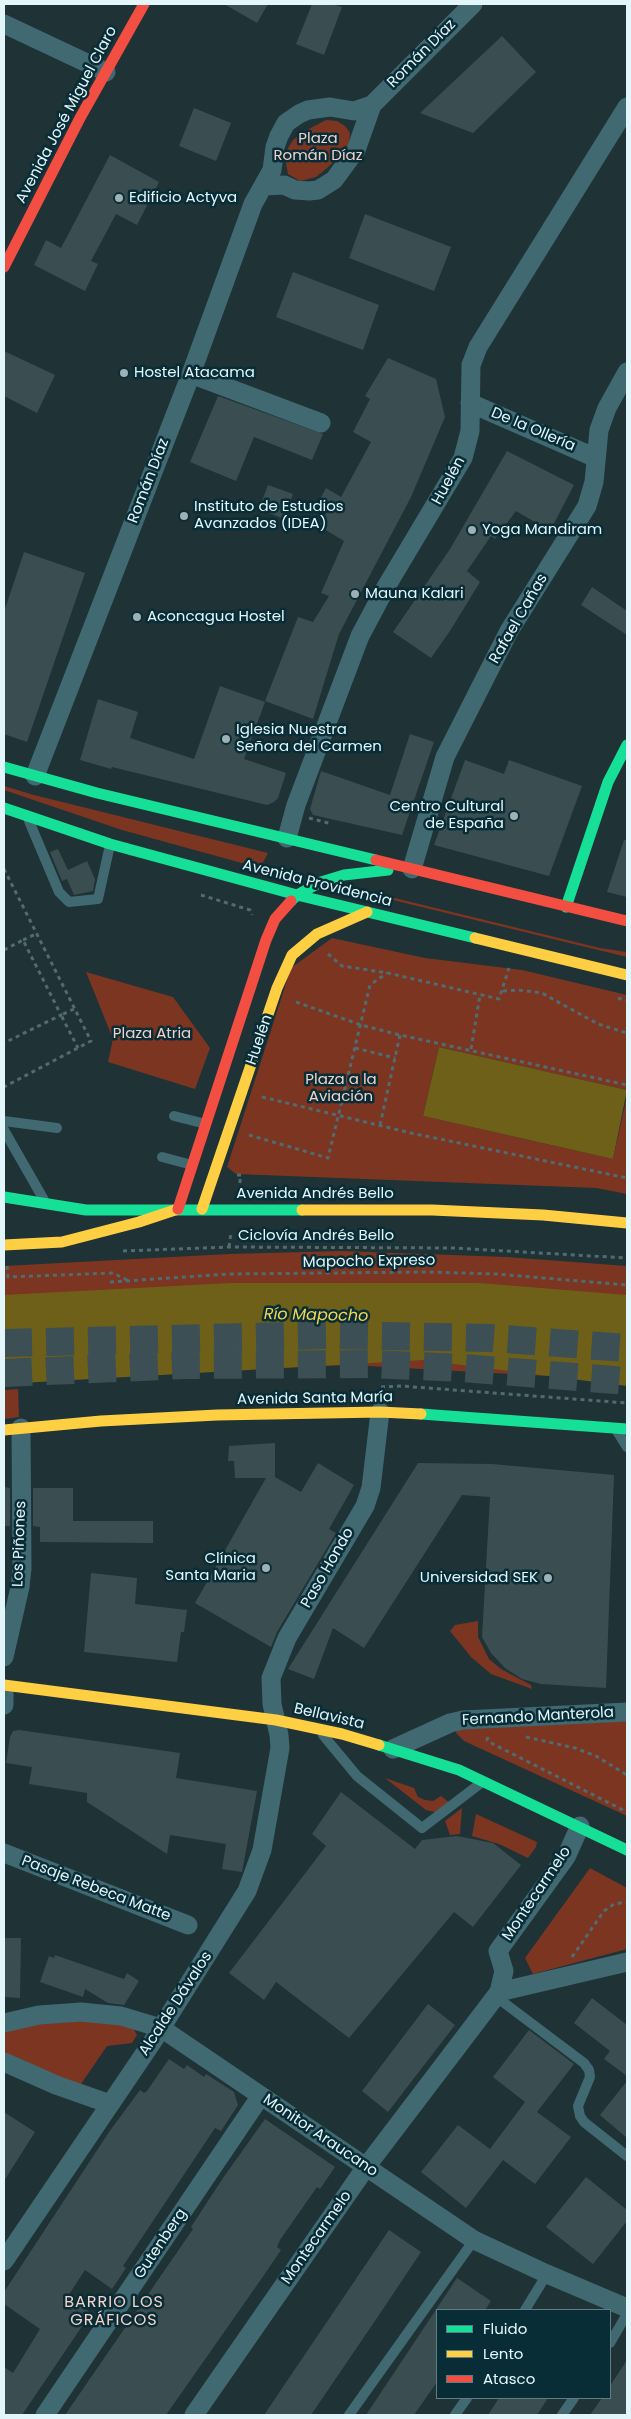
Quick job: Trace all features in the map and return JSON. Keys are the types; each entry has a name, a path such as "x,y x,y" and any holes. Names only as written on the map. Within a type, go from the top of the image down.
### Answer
{"main road":[{"name":"Avenida José Miguel Claro","path":"4,267 80,118 144,4"},
{"path":"566,907 608,782 627,745"},
{"path":"4,767 627,922"},
{"name":"Avenida Providencia","path":"4,808 110,844 297,895 627,975"},
{"name":"Huelén","path":"178,1209 270,929 281,910 297,895 320,882 344,875 412,869"},
{"name":"Huelén","path":"202,1209 278,988 292,955 317,934 367,912"},
{"name":"Avenida Andrés Bello","path":"4,1197 47,1206 86,1210 432,1210 543,1215 627,1223"},
{"path":"4,1245 62,1242 140,1222 178,1209"},
{"name":"Avenida Santa María","path":"12,1429 217,1415 380,1412 450,1415 627,1429"},
{"name":"Bellavista","path":"4,1685 276,1720 394,1749 459,1770 627,1850"}],"street":[{"name":"Román Díaz","path":"264,186 284,185 295,190 309,191 318,190 334,180 356,150 372,105 473,4"},
{"path":"4,24 106,72"},
{"name":"Román Díaz","path":"35,776 191,374 253,204 272,170 278,136 286,124 298,114 316,108 330,107 354,111 372,105"},
{"name":"Huelén","path":"287,838 296,805 360,636 386,587 463,458 470,431 471,365 478,347 627,107"},
{"name":"Rafael Cañas","path":"412,869 445,757 509,631 582,515 592,490 597,440 602,420 627,372"},
{"path":"191,374 321,423"},
{"name":"De la Ollería","path":"470,403 596,458"},
{"name":"Paso Hondo","path":"276,1720 272,1704 271,1678 287,1638 365,1506 371,1488 380,1412"},
{"name":"Los Piñones","path":"4,1657 20,1587 22,1568 12,1429"},
{"path":"4,1692 4,1705"},
{"name":"Fernando Manterola","path":"394,1749 450,1723 463,1720 627,1712"},
{"name":"Alcalde Dávalos","path":"4,2261 162,2028 233,1915 256,1869 264,1842 279,1754 280,1741 276,1720"},
{"name":"Montecarmelo","path":"194,2415 366,2167 498,1994 504,1971 498,1951 566,1857 580,1826"},
{"name":"Pasaje Rebeca Matte","path":"4,1853 188,1925"},
{"path":"498,1994 627,1962"},
{"name":"Monitor Araucano","path":"4,2024 39,2015 81,2012 121,2016 162,2028 260,2097 474,2240 546,2274 627,2308"},
{"path":"4,2062 56,2085 110,2104"},
{"name":"Gutenberg","path":"45,2415 260,2097"}],"lane":[{"path":"28,816 58,892 69,902 98,899 110,844"},
{"path":"174,1116 206,1124"},
{"path":"4,1121 57,1128"},
{"path":"4,1130 47,1206"},
{"path":"162,1157 193,1166"},
{"path":"615,1428 627,1447"},
{"path":"318,1729 357,1776 422,1828 484,1781"},
{"path":"498,1994 584,2063 589,2070 590,2077 578,2106 580,2116 584,2122 627,2156"},
{"path":"349,2415 474,2240"},
{"path":"526,2309 546,2274"},
{"path":"611,2342 627,2314"},
{"path":"455,2415 466,2399"},
{"path":"562,2415 573,2399"}],"path":[{"path":"4,869 91,1041 4,1087"},
{"path":"4,950 36,934"},
{"path":"22,940 78,1048"},
{"path":"325,952 342,966 388,973 499,999 510,970 505,946"},
{"path":"249,1135 328,1158 370,985 388,973"},
{"path":"503,991 518,990 542,993 598,1024 627,1033"},
{"path":"471,1049 480,995"},
{"path":"289,1000 361,1025 400,1035 471,1049 627,1085"},
{"path":"4,1043 74,1009"},
{"path":"380,1125 400,1035"},
{"path":"355,1048 395,1058"},
{"path":"260,1097 627,1178"},
{"name":"Ciclovía Andrés Bello","path":"114,1252 229,1247 453,1248 627,1258"},
{"path":"7,1262 8,1277 113,1273 129,1282"},
{"name":"Mapocho Expreso","path":"110,1282 229,1274 427,1272 496,1274 627,1285"},
{"path":"490,1735 488,1740 493,1744 627,1812"},
{"path":"525,1737 575,1748 596,1756 627,1774"},
{"path":"558,1980 576,1949 604,1912 614,1904 627,1902"}],"green space":[{"name":"Plaza Román Díaz","path":"326,120 337,121 345,126 350,133 349,143 345,151 316,177 300,181 288,174 285,158 287,150 293,140 303,132"},
{"path":"4,786 268,853 260,868 122,830 4,790"},
{"path":"364,893 374,893 600,948 627,952 627,957"},
{"name":"Plaza a la Aviación","path":"332,938 425,958 522,970 627,995 627,1090 439,1047 423,1116 613,1159 627,1096 627,1194 596,1188 236,1174 227,1167 291,968"},
{"name":"Plaza Atria","path":"86,972 173,997 210,1048 195,1089 108,1062 113,1039"},
{"path":"341,1251 507,1257 627,1266 627,1385 565,1377 350,1365 150,1373 4,1384 4,1266 229,1254"},
{"path":"18,1389 19,1417 4,1419 4,1390"},
{"path":"478,1621 478,1637 489,1659 501,1669 531,1685 532,1689 491,1674 471,1657 450,1631 455,1625"},
{"path":"627,1721 627,1816 464,1741 456,1733 457,1729"},
{"path":"385,1778 414,1788 418,1797 425,1800 433,1801 441,1796 450,1803 435,1812 426,1810"},
{"path":"462,1808 460,1834 450,1835 445,1821"},
{"path":"476,1814 537,1842 536,1847 528,1858 499,1844 472,1836"},
{"path":"590,1868 627,1888 627,1949 533,1974 525,1958"},
{"path":"92,2019 131,2024 137,2035 132,2043 107,2046 81,2084 6,2059 4,2056 4,2033 15,2028 39,2023"}],"water":[{"path":"439,1047 627,1090 613,1159 423,1116"},
{"name":"Río Mapocho","path":"232,1283 479,1283 627,1295 627,1386 423,1360 4,1384 4,1295"}],"building":[{"path":"224,4 268,4 257,23"},
{"path":"312,4 332,4 342,7 324,55 296,44"},
{"path":"502,36 536,72 473,133 420,113"},
{"path":"194,108 231,123 216,161 179,146"},
{"name":"Edificio Actyva","path":"110,155 159,182 137,225 116,214 91,261 98,264 85,291 34,265 46,240 61,248"},
{"path":"365,214 451,247 434,291 349,258"},
{"path":"293,272 379,305 363,350 276,317"},
{"path":"4,351 55,375 37,413 4,396"},
{"path":"388,358 436,379 445,417 411,497 339,634 313,719 265,701 298,617 313,622 329,596 321,593 344,541 319,526 329,508 319,501 326,488 341,497 371,442 353,432 370,399 365,396"},
{"path":"218,396 323,434 312,460 254,437 236,481 190,462"},
{"path":"507,451 574,485 550,531 516,511 495,539 491,536 467,571 480,582 431,658 393,632 450,549"},
{"path":"268,485 293,494 284,519 259,509"},
{"path":"24,552 85,573 27,742 4,734 4,612"},
{"path":"592,587 627,611 627,635 581,605"},
{"path":"220,686 265,702 244,759 286,773 278,798 274,802 267,805 80,760 98,699 138,712 130,738 194,759"},
{"path":"410,734 434,742 402,835 313,815 310,809 321,771 390,795"},
{"path":"465,760 504,774 509,760 582,786 549,876 434,845"},
{"path":"624,840 627,840 627,897 607,892"},
{"path":"58,849 68,870 87,861 95,879 93,891 74,895 67,879 62,881 50,852"},
{"name":"Clínica Santa Maria","path":"275,1443 275,1477 301,1492 318,1463 354,1485 329,1529 336,1533 277,1632 271,1647 195,1603 266,1478 235,1478 234,1461 228,1461 229,1446"},
{"name":"Universidad SEK","path":"418,1463 492,1464 614,1475 606,1688 541,1684 522,1679 505,1668 491,1653 482,1637 490,1497 462,1495 364,1648 333,1628 314,1679 288,1669"},
{"path":"4,1487 10,1488 10,1526 4,1526"},
{"path":"33,1488 73,1488 73,1521 153,1521 153,1543 40,1542 40,1527 33,1526"},
{"path":"91,1573 137,1578 135,1604 187,1610 184,1632 181,1632 177,1662 84,1652"},
{"path":"19,1730 180,1753 176,1778 257,1791 242,1872 222,1869 226,1844 170,1835 167,1854 87,1802 87,1793 29,1784 32,1767 6,1763 10,1737 13,1731"},
{"path":"341,1792 415,1849 422,1840 457,1836 493,1843 521,1865 473,1927 454,1912 349,2038 276,1982 264,2000 229,1973 326,1846 312,1834"},
{"path":"4,1938 21,1938 20,1998 4,1997"},
{"path":"55,1955 124,1979 127,1973 139,1981 124,2005 108,2003 85,1989 83,1997 40,1982 49,1956 54,1958"},
{"path":"592,1998 627,2025 627,2076 604,2059 610,2051 574,2023"},
{"path":"428,2004 455,2025 388,2112 362,2091"},
{"path":"529,2030 574,2064 537,2112 571,2137 535,2184 503,2160 466,2208 421,2172 458,2125 490,2149 525,2102 493,2077"},
{"path":"169,2059 184,2069 187,2065 204,2077 206,2074 234,2092 238,2105 221,2131 215,2128 123,2266 126,2268 112,2289 85,2270 68,2296 91,2313 22,2415 4,2415 4,2367 13,2373 40,2329 4,2304 4,2292 109,2132 140,2090 144,2093 147,2091"},
{"path":"627,2081 627,2138 600,2115"},
{"path":"4,2112 35,2132 4,2181"},
{"path":"265,2119 335,2167 320,2189 317,2187 280,2240 277,2247 281,2250 166,2415 65,2415 193,2229 191,2227 223,2178"},
{"path":"586,2177 627,2210 627,2221 593,2264 546,2227"},
{"path":"389,2230 421,2252 379,2315 311,2415 264,2415"},
{"path":"457,2278 491,2301 486,2309 436,2309"},
{"path":"436,2310 436,2383 414,2415 366,2415"},
{"path":"627,2360 627,2415 590,2415 601,2399 611,2399 611,2384"},
{"path":"498,2399 547,2399 537,2415 488,2415"}],"tunnel":[{"path":"4,1343 330,1335 490,1338 627,1348"},
{"path":"4,1373 184,1365 369,1364 462,1368 627,1381"}],"traffic: fast":[{"path":"566,907 608,782 627,745"},
{"path":"4,767 97,793 376,860"},
{"path":"4,808 110,844 297,895 475,938"},
{"path":"291,901 297,895 321,882 344,875 388,870"},
{"path":"4,1197 86,1210 302,1210"},
{"path":"421,1414 627,1429"},
{"path":"379,1745 459,1770 627,1850"}],"traffic: slow":[{"path":"202,1209 277,988 292,955 317,934 367,912"},
{"path":"475,938 627,975"},
{"path":"4,1245 62,1242 139,1222 178,1209"},
{"path":"302,1210 432,1210 543,1215 627,1223"},
{"path":"4,1430 101,1421 217,1415 380,1412 421,1414"},
{"path":"4,1685 276,1720 342,1734 379,1745"}],"traffic: jam":[{"path":"4,267 80,118 144,4"},
{"path":"376,860 627,921"},
{"path":"178,1209 266,940 275,919 291,901"}],"place":[{"name":"Edificio Actyva","path":"119,198"},
{"name":"Hostel Atacama","path":"124,373"},
{"name":"Instituto de Estudios Avanzados (IDEA)","path":"184,516"},
{"name":"Yoga Mandiram","path":"472,530"},
{"name":"Mauna Kalari","path":"355,594"},
{"name":"Aconcagua Hostel","path":"137,617"},
{"name":"Iglesia Nuestra Señora del Carmen","path":"226,739"},
{"name":"Centro Cultural de España","path":"514,816"},
{"name":"Clínica Santa Maria","path":"266,1568"},
{"name":"Universidad SEK","path":"548,1578"}],"district":[{"name":"BARRIO LOS GRÁFICOS","path":"114,2312"}]}
